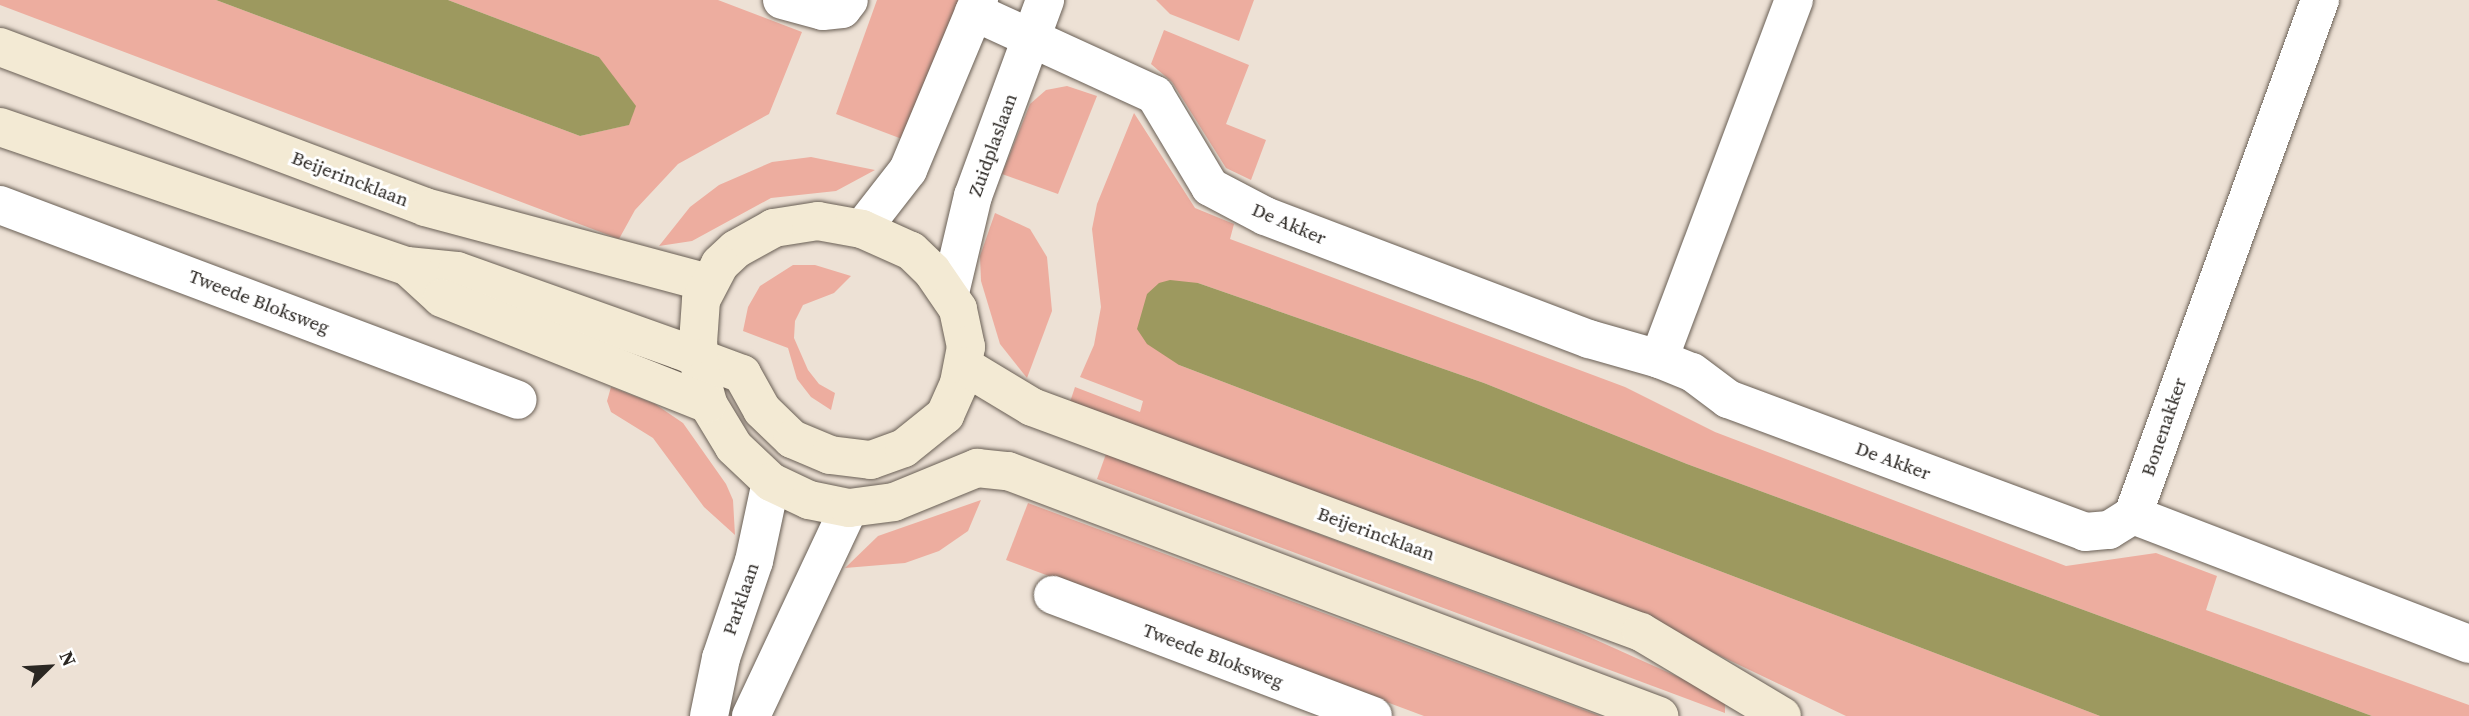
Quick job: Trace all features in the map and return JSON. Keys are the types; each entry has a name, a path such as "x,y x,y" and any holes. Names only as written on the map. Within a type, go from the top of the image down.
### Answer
{"main road":[{"name":"Beijerincklaan","path":"0,47 425,207 708,283"},
{"path":"0,127 407,266 457,271 699,358 743,374 762,410 792,439 830,455 871,460 904,448 933,428 953,400 964,366 964,327 950,293 911,251 862,229 818,221 774,228 736,249 708,283 698,319 699,358 708,404 734,447 771,482 809,500 849,508 894,502 977,468 1008,471 1659,716"},
{"path":"407,266 442,298 708,404"},
{"name":"Beijerincklaan","path":"964,366 1032,407 1641,632 1782,716"},
{"path":"849,508 871,460"}],"street":[{"path":"782,0 823,11 846,4"},
{"name":"Zuidplaslaan","path":"950,293 973,196 1045,0"},
{"path":"1659,359 1794,0"},
{"name":"Bonenakker","path":"2133,515 2320,0"},
{"path":"862,229 908,170 977,6"},
{"name":"De Akker","path":"977,6 1032,36 1155,95 1209,187 1265,216 1589,339 1659,359 1692,372 1728,399 2085,532 2109,530 2133,515"},
{"name":"Tweede Bloksweg","path":"0,205 518,400"},
{"name":"Parklaan","path":"709,716 721,658 754,561 771,482"},
{"path":"751,716 849,508"},
{"path":"2133,515 2469,644"},
{"name":"Tweede Bloksweg","path":"1053,595 1373,716"}],"shaded area":[{"path":"0,0 216,0 580,136 628,125 632,116 599,57 448,0 718,0 802,32 769,114 678,164 635,210 619,239 0,5"},
{"path":"216,0 448,0 599,57 636,106 629,125 580,136"},
{"path":"877,0 961,0 902,139 836,114"},
{"path":"1156,0 1254,0 1239,41 1170,14"},
{"path":"1164,30 1249,65 1226,124 1266,140 1251,180 1226,168 1172,82 1151,64"},
{"path":"1067,86 1097,96 1058,194 1002,174 1030,104 1046,90"},
{"path":"1134,113 1195,208 1234,224 1230,239 1625,387 1715,432 2066,566 2156,553 2217,576 2206,610 2469,705 2469,716 2372,716 1687,464 1484,383 1198,283 1179,365 2100,716 1846,716 1622,609 1070,402 1075,387 1140,412 1143,401 1080,377 1094,345 1101,307 1092,229 1097,204"},
{"path":"811,157 875,170 836,191 771,198 692,241 659,246 690,207 719,185 772,162"},
{"path":"995,213 1030,229 1047,257 1052,311 1027,378 1000,344 981,281 980,256"},
{"path":"793,265 815,265 851,276 834,293 803,305 795,321 794,338 808,370 819,384 835,393 831,410 811,397 797,379 788,348 743,331 748,307 760,286"},
{"path":"1170,280 1198,283 1484,383 1687,464 2372,716 2100,716 1179,365 1147,344 1137,329 1147,294 1159,283"},
{"path":"611,387 655,404 683,423 726,484 733,500 735,535 704,507 653,438 611,412 607,401"},
{"path":"1106,454 1574,630 1725,698 1725,713 1097,479"},
{"path":"981,500 968,531 939,551 905,563 845,568 878,536"},
{"path":"1028,503 1600,716 1424,716 1006,560"}]}
